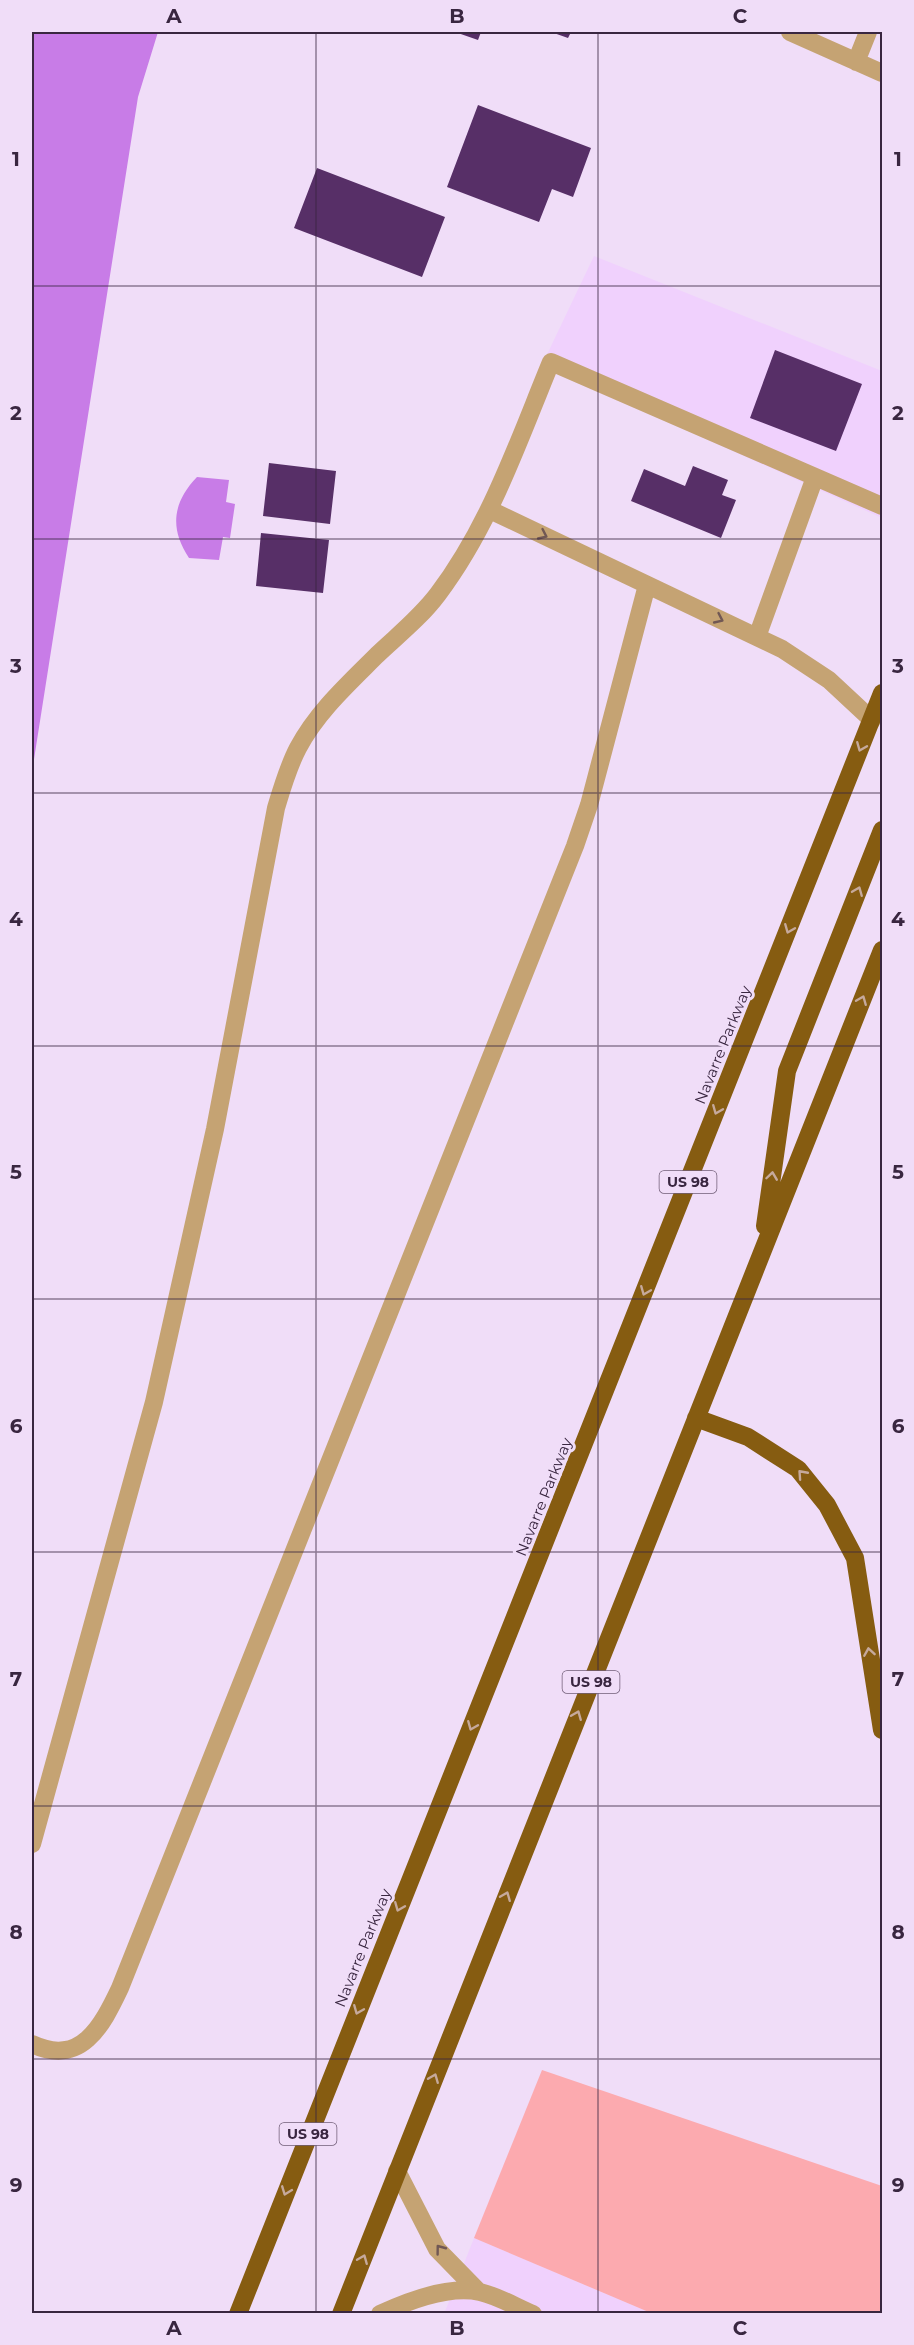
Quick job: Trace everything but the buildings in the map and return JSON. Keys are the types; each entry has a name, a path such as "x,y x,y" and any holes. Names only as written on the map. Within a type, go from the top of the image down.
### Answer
{"highway":[{"name":"Navarre Parkway","path":"238,2313 882,693"},
{"path":"761,1255 787,1071 882,830"},
{"name":"US 98","path":"341,2313 882,950"},
{"path":"696,1418 748,1437 798,1468 827,1505 855,1558 882,1731"}],"street":[{"path":"790,32 882,73"},
{"path":"856,62 868,32"},
{"path":"32,1844 154,1402 215,1129 266,854 286,775 297,749 312,724 334,698 416,621 437,596 465,555 490,510 551,362 882,506"},
{"path":"757,637 815,477"},
{"path":"490,510 782,649 829,680 872,720"},
{"path":"32,2044 49,2049 66,2050 79,2045 96,2033 120,1988 571,857 589,805 647,585"},
{"path":"397,2171 437,2249 479,2292"},
{"path":"380,2313 409,2300 444,2292 479,2292 533,2313"}],"shaded area":[{"path":"32,32 158,32 138,97 32,772"},
{"path":"594,256 882,371 882,518 542,365"},
{"path":"197,477 229,480 226,502 235,504 230,538 223,537 219,560 189,558 178,536 176,516 179,506 189,486"},
{"path":"542,2070 882,2186 882,2313 651,2313 474,2238"},
{"path":"474,2238 651,2313 444,2314"}]}
